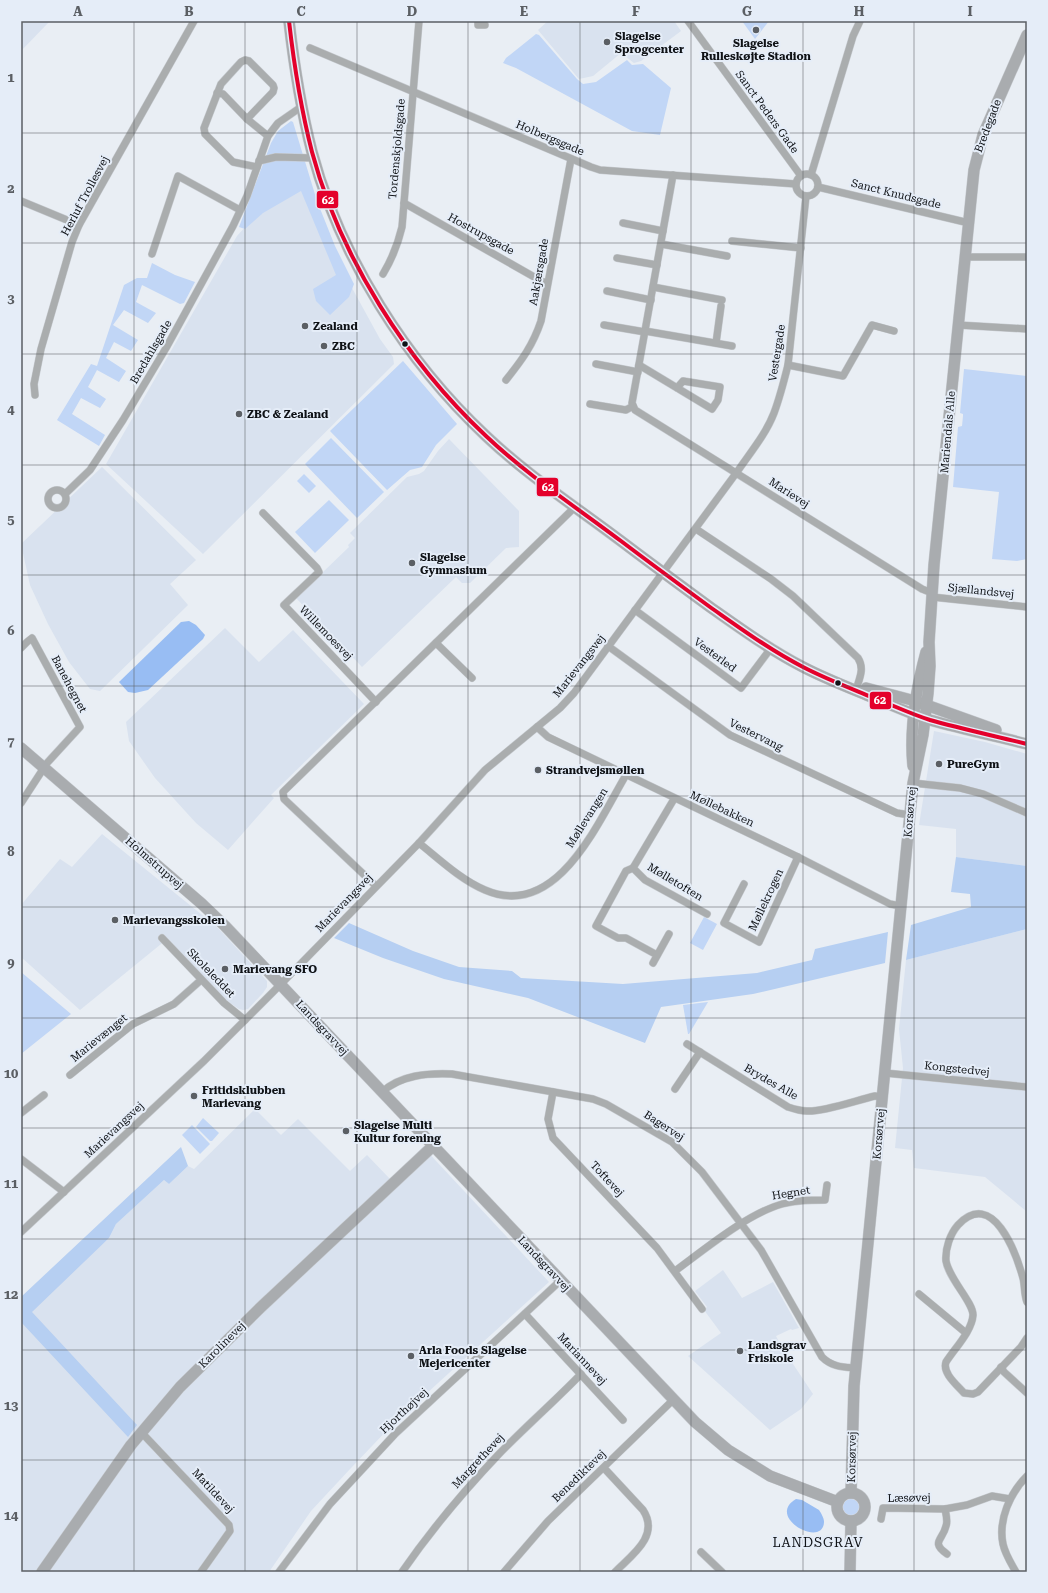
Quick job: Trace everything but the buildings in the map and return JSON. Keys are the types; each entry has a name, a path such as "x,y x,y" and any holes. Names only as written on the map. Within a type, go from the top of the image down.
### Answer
{"street":[{"name":"Herluf Trollesvej","path":"35,395 34,384 41,349 72,242 79,225 194,21"},
{"path":"289,21 301,107 314,158 340,229 375,297 410,351 433,380 467,418 516,463 663,573 733,623 802,666 871,697 890,700 1027,740"},
{"name":"Tordenskjoldsgade","path":"383,274 392,259 402,226 418,21"},
{"path":"478,21 478,26 485,25"},
{"name":"Sanct Peders Gade","path":"688,21 801,176"},
{"path":"811,175 853,36 860,21"},
{"name":"Bredegade","path":"969,223 974,170 983,135 1027,35"},
{"name":"Holbergsgade","path":"310,48 600,170 796,184"},
{"path":"247,119 273,92 274,88 273,85 249,61 246,60 241,62 221,84 204,128 205,134 233,162 258,164 276,157 314,158"},
{"path":"217,93 223,94 247,119 268,136"},
{"name":"Bredahlsgade","path":"65,494 90,470 123,420 166,348 240,210 268,136 278,123 301,107"},
{"name":"Aakjærsgade","path":"506,380 524,357 535,339 541,321 571,158"},
{"path":"808,174 811,175 817,180 818,187 814,194 806,196 799,192 796,184 801,176 808,174"},
{"path":"590,404 626,410 634,408 632,403 673,175"},
{"path":"152,254 178,176 240,210"},
{"name":"Sanct Knudsgade","path":"818,187 969,223"},
{"name":"Vestergade","path":"663,573 761,438 774,414 782,392 788,365 806,196"},
{"path":"21,201 79,225"},
{"name":"Hostrupsgade","path":"404,203 543,282 547,282"},
{"path":"623,223 663,231"},
{"name":"Mariendals Alle","path":"920,710 917,684 929,642 936,539 969,223"},
{"path":"732,241 801,248"},
{"path":"661,244 727,256"},
{"path":"966,257 1027,256"},
{"path":"617,258 657,265"},
{"path":"653,287 721,303 716,344"},
{"path":"608,291 651,300"},
{"path":"604,325 732,346"},
{"path":"788,365 843,376 872,325 894,331"},
{"path":"958,325 1027,329"},
{"path":"596,364 638,368 677,388 712,409 718,400 720,387 682,380 677,388"},
{"name":"Marievej","path":"634,408 932,595"},
{"path":"376,886 284,800 282,795 284,790 575,507"},
{"name":"Willemoesvej","path":"263,513 317,568 319,572 284,605 376,702"},
{"path":"696,529 771,579 793,596 858,658 862,664 862,670 853,688"},
{"name":"Marievangsvej","path":"21,1232 204,1061 282,984 419,843 485,770 560,708 574,693 663,573"},
{"name":"Sjællandsvej","path":"932,595 1027,607"},
{"name":"Vesterled","path":"635,610 741,688 771,648"},
{"name":"Banehegnet","path":"21,648 32,638 80,727 44,768"},
{"path":"436,643 472,678"},
{"name":"Vestervang","path":"608,646 730,735 897,813 910,815"},
{"path":"853,688 1027,744"},
{"name":"Korsørvej","path":"851,1493 852,1422 856,1368 920,710"},
{"name":"Møllebakken","path":"537,727 548,737 674,799 798,857 890,904 901,906"},
{"name":"Holmstrupvej","path":"21,748 202,904 282,984"},
{"path":"21,803 44,768"},
{"name":"Møllevangen","path":"419,843 475,886 487,891 511,895 533,892 552,882 560,875 582,848 626,775"},
{"path":"913,780 960,788 983,794 1027,814"},
{"name":"Mølletoften","path":"658,955 626,938 618,938 596,926 626,871 633,868 674,799"},
{"name":"Møllekrogen","path":"744,884 724,923 759,942 798,857"},
{"name":"Mølletoften","path":"633,868 645,880 707,914"},
{"path":"653,963 669,934"},
{"name":"Skoleleddet","path":"162,938 224,1003 245,1020"},
{"name":"Marievænget","path":"70,1075 133,1024 174,1004 201,980"},
{"name":"Landsgravvej","path":"282,984 560,1281 712,1438 747,1463 782,1482 838,1502"},
{"name":"Brydes Alle","path":"687,1044 788,1107 799,1110 818,1110 875,1096 882,1097"},
{"path":"675,1089 700,1052"},
{"name":"Kongstedvej","path":"885,1073 1027,1087"},
{"name":"Bagervej","path":"382,1092 389,1086 409,1077 452,1074 593,1099 606,1104 672,1142 702,1172 770,1264 822,1357 828,1363 835,1366 856,1368"},
{"name":"Toftevej","path":"553,1092 548,1118 553,1138 657,1248 702,1309"},
{"path":"21,1113 44,1094"},
{"name":"Karolinevej","path":"42,1572 141,1432 180,1387 227,1339 433,1146"},
{"path":"21,1159 64,1192"},
{"name":"Hegnet","path":"741,1224 759,1212 782,1204 802,1200 825,1200 827,1185"},
{"path":"1027,1302 1018,1262 1011,1245 999,1225 993,1218 987,1215 975,1215 969,1217 956,1228 950,1238 946,1249 946,1261 950,1274 973,1312 972,1322 946,1362 944,1366 946,1371 964,1393 973,1394 978,1392 1021,1347 1027,1338"},
{"path":"675,1271 741,1224"},
{"name":"Hjorthøjvej","path":"279,1572 330,1504 361,1469 395,1434 560,1281"},
{"path":"919,1294 966,1332"},
{"name":"Mariannevej","path":"525,1314 623,1420"},
{"path":"1001,1367 1004,1372 1027,1393"},
{"name":"Margrethevej","path":"402,1572 461,1495 499,1454 581,1374"},
{"name":"Benediktevej","path":"504,1572 548,1521 674,1400"},
{"name":"Matildevej","path":"141,1432 229,1525 230,1531 201,1572"},
{"path":"604,1468 643,1510 647,1516 649,1526 647,1536 643,1544 615,1572"},
{"path":"1016,1572 1003,1544 1003,1529 1010,1499 1027,1476"},
{"path":"851,1493 857,1494 862,1498 865,1506 861,1517 851,1521 844,1519 839,1515 837,1508 838,1502 844,1494 851,1493"},
{"name":"Læsøvej","path":"881,1519 883,1508 945,1509 967,1505 992,1496 1010,1499"},
{"name":"Læsøvej","path":"945,1509 947,1525 938,1545 947,1554"},
{"path":"850,1572 851,1521"},
{"path":"701,1552 722,1572"}],"shaded area":[{"path":"21,21 50,21 21,51"},
{"name":"Slagelse Sprogcenter","path":"548,21 674,21 681,31 641,61 634,63 621,53 593,76 579,79 538,30"},
{"name":"Slagelse Rulleskøjte Stadion","path":"742,21 769,21 755,39"},
{"path":"536,34 539,35 583,84 596,82 627,60 632,65 643,64 671,88 660,135 632,131 516,68 503,63 506,58"},
{"path":"291,121 293,122 317,201 335,246 354,284 349,297 330,315 316,301 313,289 336,275 301,191 263,213 245,229 239,227 271,143 278,131"},
{"name":"ZBC & Zealand","path":"310,187 346,277 380,339 393,357 394,364 203,554 106,464 237,236 258,213 293,192"},
{"path":"152,263 175,275 195,282 184,303 180,304 142,285 136,302 156,313 148,323 124,310 113,325 138,340 131,351 114,342 106,358 126,371 119,382 97,370 88,387 106,399 100,408 81,398 72,414 105,435 99,446 57,420 91,364 97,366 124,285 137,278 147,278"},
{"path":"403,361 457,424 436,445 422,467 410,470 387,490 330,431"},
{"path":"964,369 1027,376 1027,559 1017,561 992,559 999,492 953,487 958,427 962,426 963,416 963,414 960,413"},
{"path":"331,438 384,492 357,518 305,464"},
{"name":"Slagelse Gymnasium","path":"449,439 519,511 519,547 506,548 470,583 462,583 456,577 362,667 296,598 349,547 348,545 355,538 350,533 407,477 424,471 438,451"},
{"path":"102,467 196,560 170,584 188,605 100,691 90,689 69,662 48,624 30,585 21,544"},
{"path":"304,474 316,486 309,493 297,481"},
{"path":"329,500 349,520 315,553 295,532"},
{"path":"189,621 196,625 205,635 203,639 148,690 135,693 128,692 119,682 181,622"},
{"path":"225,628 259,662 293,630 364,704 271,795 274,798 228,850 196,823 155,778 129,741 126,722"},
{"path":"934,731 985,742 1027,754 1027,866 956,857 956,829 919,825"},
{"name":"Marievangsskolen","path":"102,834 217,927 267,981 267,987 263,993 248,1009 239,1009 227,1001 166,940 80,1010 21,957 21,905 60,859 72,867"},
{"path":"956,857 1027,866 1027,929 906,960 911,925 971,907 970,894 951,892"},
{"path":"704,917 717,924 703,950 690,943"},
{"path":"349,923 413,951 459,967 512,971 521,978 623,984 757,973 812,960 815,949 888,932 885,963 753,994 661,1007 645,1043 528,998 444,979 383,958 334,938"},
{"path":"1027,929 1026,1211 985,1177 914,1168 912,1150 895,1148 903,1068 899,1029 906,960"},
{"path":"21,972 71,1014 21,1054"},
{"path":"708,1002 689,1034 688,1034 683,1005"},
{"path":"255,1109 281,1135 298,1119 350,1171 367,1155 390,1179 423,1147 549,1282 393,1424 311,1511 269,1572 21,1572 21,1317 109,1238 116,1224 164,1180 169,1184 188,1166 194,1169"},
{"path":"203,1118 219,1133 212,1141 210,1141 196,1127"},
{"path":"192,1125 210,1144 200,1154 182,1135"},
{"path":"181,1147 188,1166 169,1184 164,1180 116,1224 109,1238 32,1312 137,1425 128,1437 21,1322 21,1297"},
{"name":"Landsgrav Friskole","path":"723,1270 742,1298 773,1282 799,1328 791,1329 776,1336 813,1394 801,1409 770,1430 688,1356 721,1333 704,1310 707,1307 695,1291"},
{"path":"796,1499 802,1500 819,1510 824,1520 821,1530 815,1532 807,1531 798,1527 791,1521 787,1514 788,1506"},
{"path":"848,1499 854,1499 859,1504 857,1513 854,1515 848,1515 843,1510 843,1504"}],"transit line":[{"name":"62","path":"289,21 304,120 324,191 340,230 380,306 404,341 429,375 457,407 486,436 535,477 710,607 744,631 791,660 829,679 923,718 1027,744"}],"place":[{"name":"Slagelse Rulleskøjte Stadion","path":"756,30"},
{"name":"Slagelse Sprogcenter","path":"607,42"},
{"name":"Zealand","path":"305,326"},
{"name":"ZBC","path":"324,346"},
{"name":"ZBC & Zealand","path":"239,414"},
{"name":"Slagelse Gymnasium","path":"412,563"},
{"name":"PureGym","path":"939,764"},
{"name":"Strandvejsmøllen","path":"538,770"},
{"name":"Marievangsskolen","path":"115,920"},
{"name":"Marievang SFO","path":"225,969"},
{"name":"Fritidsklubben Marievang","path":"194,1096"},
{"name":"Slagelse Multi Kultur forening","path":"346,1131"},
{"name":"Landsgrav Friskole","path":"740,1351"},
{"name":"Arla Foods Slagelse Mejericenter","path":"411,1356"}],"district":[{"name":"LANDSGRAV","path":"818,1542"}]}
